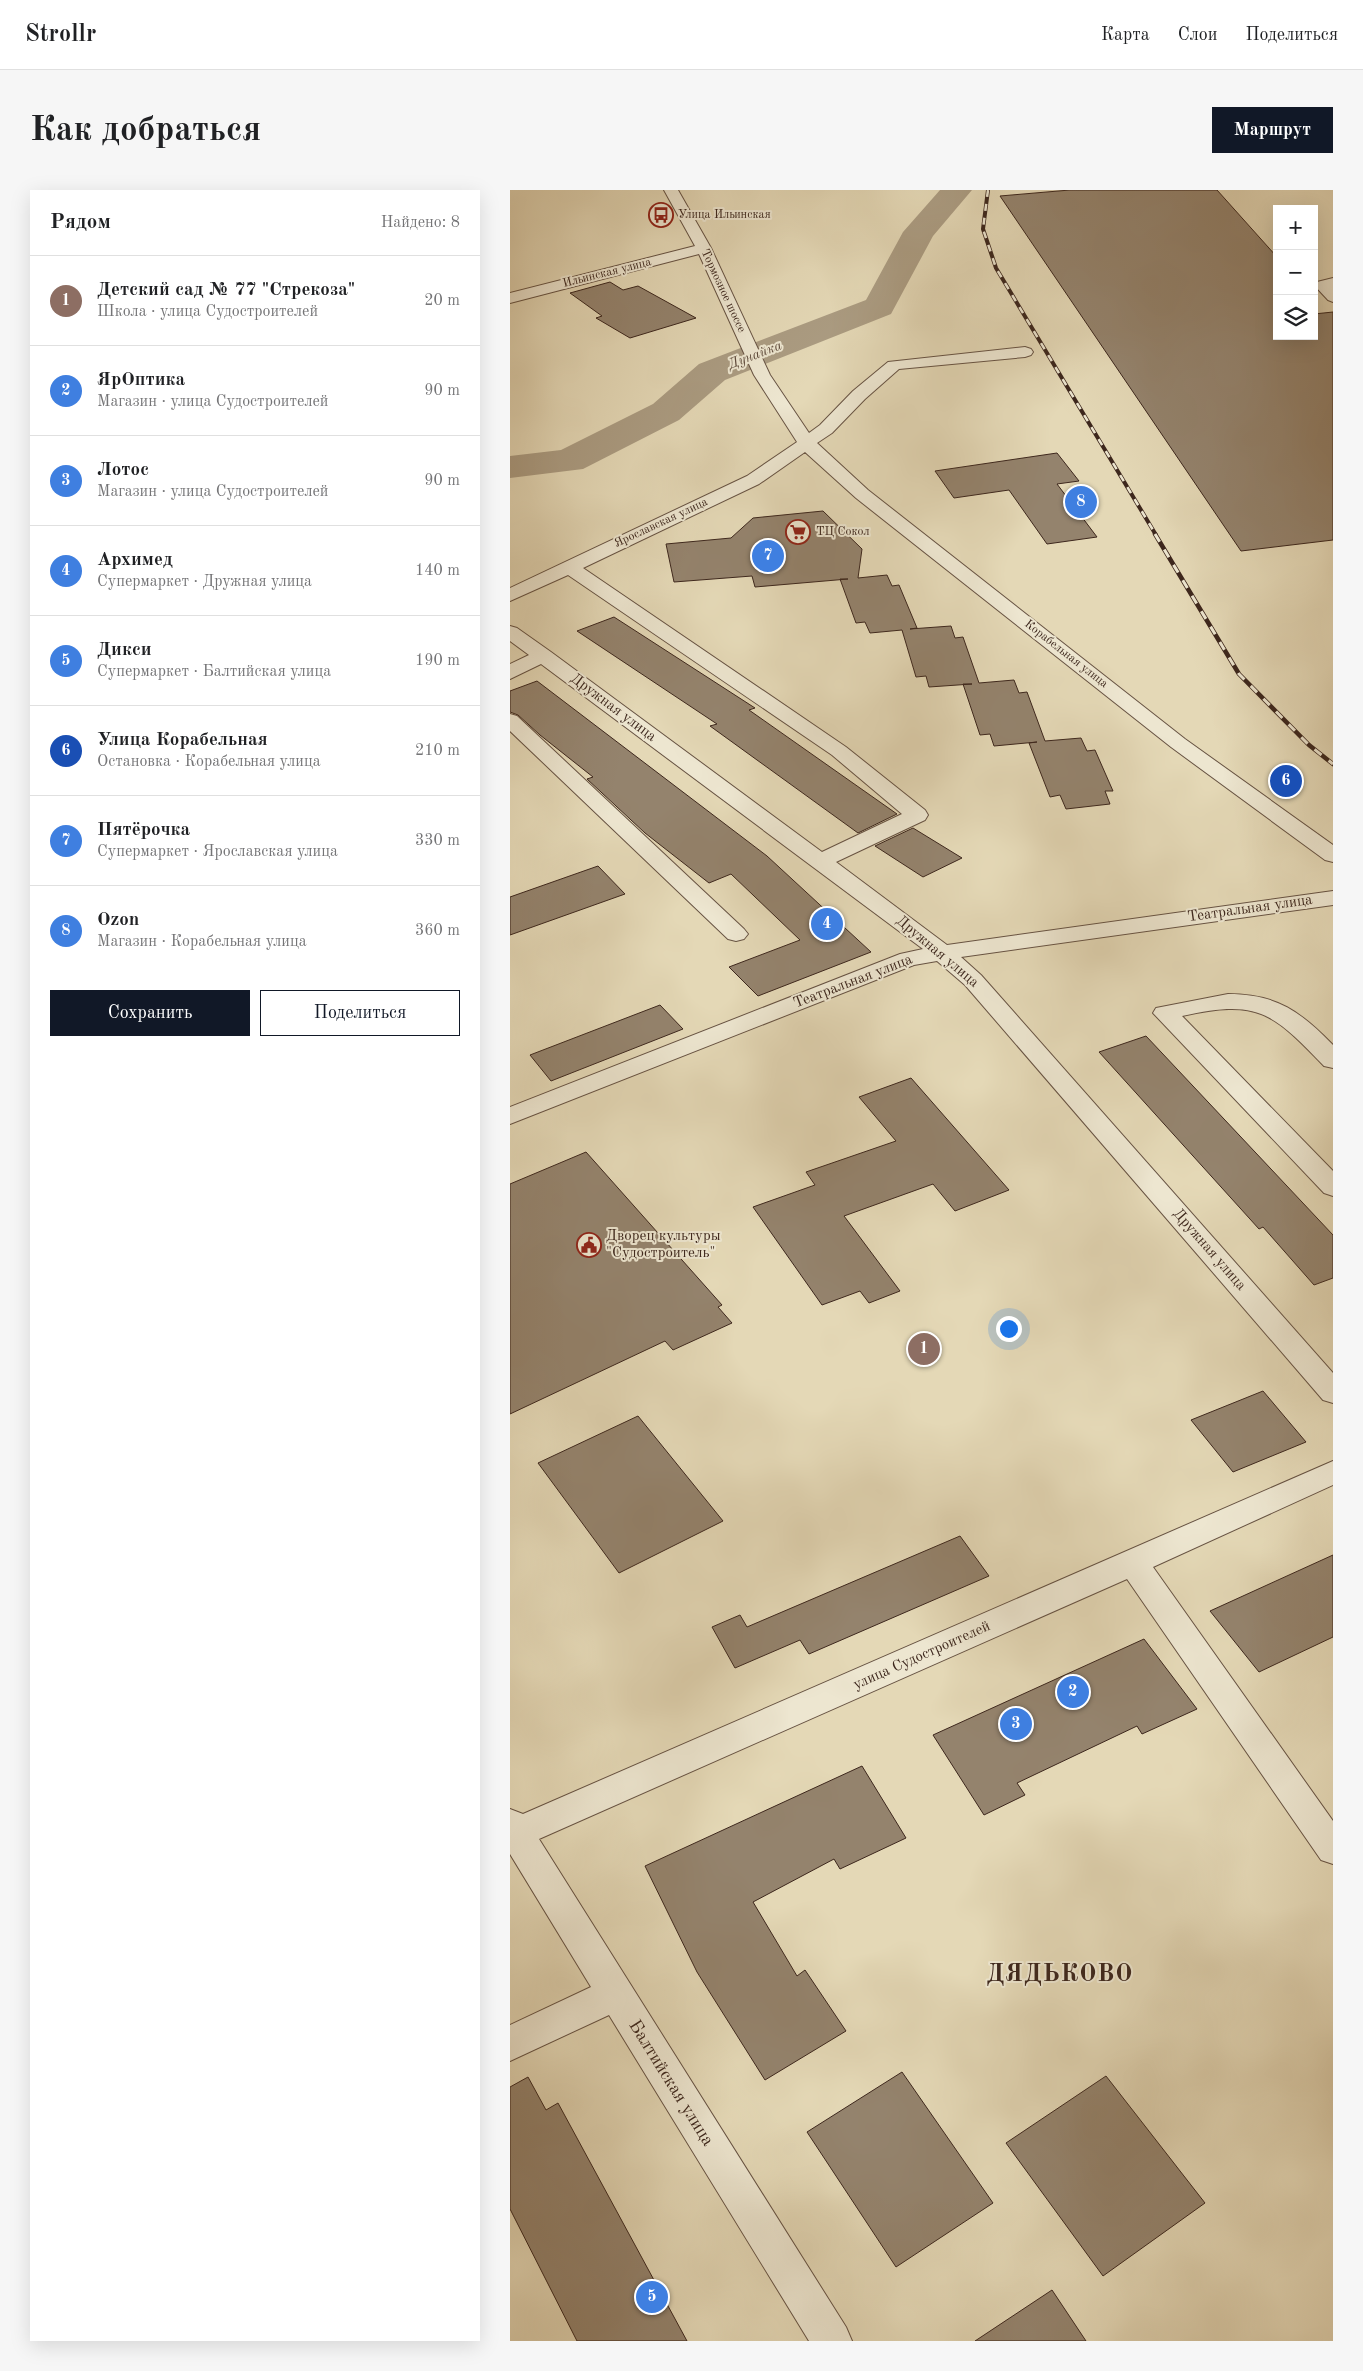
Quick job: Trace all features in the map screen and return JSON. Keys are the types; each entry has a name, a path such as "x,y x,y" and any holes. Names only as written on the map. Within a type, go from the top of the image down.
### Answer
{"street":[{"name":"Тормозное шоссе","path":"671,190 704,248 762,374 807,444"},
{"name":"Ильинская улица","path":"510,298 704,248"},
{"path":"1333,283 1322,285 1333,297"},
{"name":"Ярославская улица","path":"510,596 568,566 753,480 826,429 858,395 894,365 1025,352"},
{"name":"Корабельная улица","path":"807,444 862,494 1178,743 1333,855"},
{"path":"568,566 839,751 917,815 820,861"},
{"name":"Дружная улица","path":"510,632 927,940 973,980 1333,1392"},
{"path":"510,673 521,665 544,656"},
{"path":"510,720 736,934"},
{"name":"Театральная улица","path":"510,1116 908,960 941,953 1333,898"},
{"path":"1333,1060 1289,1018 1269,1006 1247,1000 1229,1000 1165,1012 1333,1186"},
{"name":"улица Судостроителей","path":"512,1831 1133,1563 1333,1472"},
{"path":"1133,1563 1333,1849"},
{"name":"Балтийская улица","path":"512,1831 832,2341"},
{"path":"510,2044 615,1994"}],"building":[{"path":"1070,190 1217,190 1273,253 1273,340 1318,340 1318,314 1333,312 1333,540 1241,551 1000,196"},
{"path":"610,282 623,290 638,286 696,318 630,338 596,318 602,316 570,293"},
{"path":"1057,453 1079,481 1057,484 1097,537 1047,544 1009,490 954,498 935,471"},
{"path":"823,511 862,549 858,578 887,575 892,586 899,585 917,628 910,629 951,626 955,638 963,637 979,683 1014,680 1019,693 1027,692 1045,741 1081,738 1087,751 1095,750 1113,791 1105,791 1110,804 1066,809 1060,795 1050,797 1029,743 1037,742 994,746 990,734 980,735 963,685 929,687 926,676 916,677 902,630 870,633 865,622 856,623 840,580 755,587 752,576 674,582 666,544 731,538 753,518"},
{"path":"614,617 755,708 749,710 897,814 858,833 710,726 717,724 577,631"},
{"path":"537,681 767,856 871,952 758,996 729,967 800,940 731,874 709,883 645,833 587,779 593,777 518,715 510,712 510,691"},
{"path":"913,828 962,858 923,877 875,846"},
{"path":"598,866 625,894 510,935 510,897"},
{"path":"660,1005 683,1029 551,1081 530,1055"},
{"path":"1146,1036 1333,1235 1333,1278 1314,1285 1263,1227 1259,1229 1099,1052"},
{"path":"911,1078 1009,1190 955,1211 933,1184 844,1216 900,1291 869,1303 860,1291 822,1305 753,1207 815,1185 806,1172 896,1141 859,1097"},
{"name":"Дворец культуры \"Судостроитель\"","path":"586,1152 722,1305 718,1307 732,1323 673,1350 665,1341 510,1414 510,1184"},
{"path":"1263,1391 1306,1442 1233,1472 1191,1420"},
{"path":"638,1416 723,1521 619,1573 538,1463"},
{"path":"960,1536 989,1576 809,1654 800,1640 735,1668 712,1627 740,1615 747,1627"},
{"path":"1333,1555 1333,1637 1259,1672 1210,1611"},
{"path":"1144,1639 1197,1709 1142,1734 1137,1726 1017,1783 1025,1795 984,1815 933,1735"},
{"path":"862,1766 906,1838 840,1869 834,1859 753,1902 797,1976 805,1970 846,2031 765,2080 697,1972 645,1866"},
{"path":"902,2072 993,2203 896,2267 807,2132"},
{"path":"1106,2076 1205,2203 1103,2276 1006,2143"},
{"path":"528,2077 546,2110 558,2103 687,2341 577,2341 510,2209 510,2087"},
{"path":"1052,2290 1086,2341 975,2341"}],"waterway":[{"name":"Дунайка","path":"510,467 570,461 666,412 712,372 879,307 919,232 957,190"}],"railway":[{"path":"988,190 983,229 996,268 1156,535"},
{"path":"1155,534 1239,674 1309,745 1333,764"}],"place":[{"name":"Улица Ильинская","path":"661,215"},
{"name":"Ozon","path":"1081,502"},
{"name":"ТЦ Сокол","path":"798,532"},
{"name":"Пятёрочка","path":"768,556"},
{"name":"Улица Корабельная","path":"1286,781"},
{"name":"Архимед","path":"827,924"},
{"name":"Дворец культуры \"Судостроитель\"","path":"589,1245"},
{"name":"Детский сад № 77 \"Стрекоза\"","path":"924,1349"},
{"name":"ЯрОптика","path":"1073,1692"},
{"name":"Лотос","path":"1016,1724"},
{"name":"Дикси","path":"652,2297"}],"district":[{"name":"ДЯДЬКОВО","path":"1060,1975"}]}
